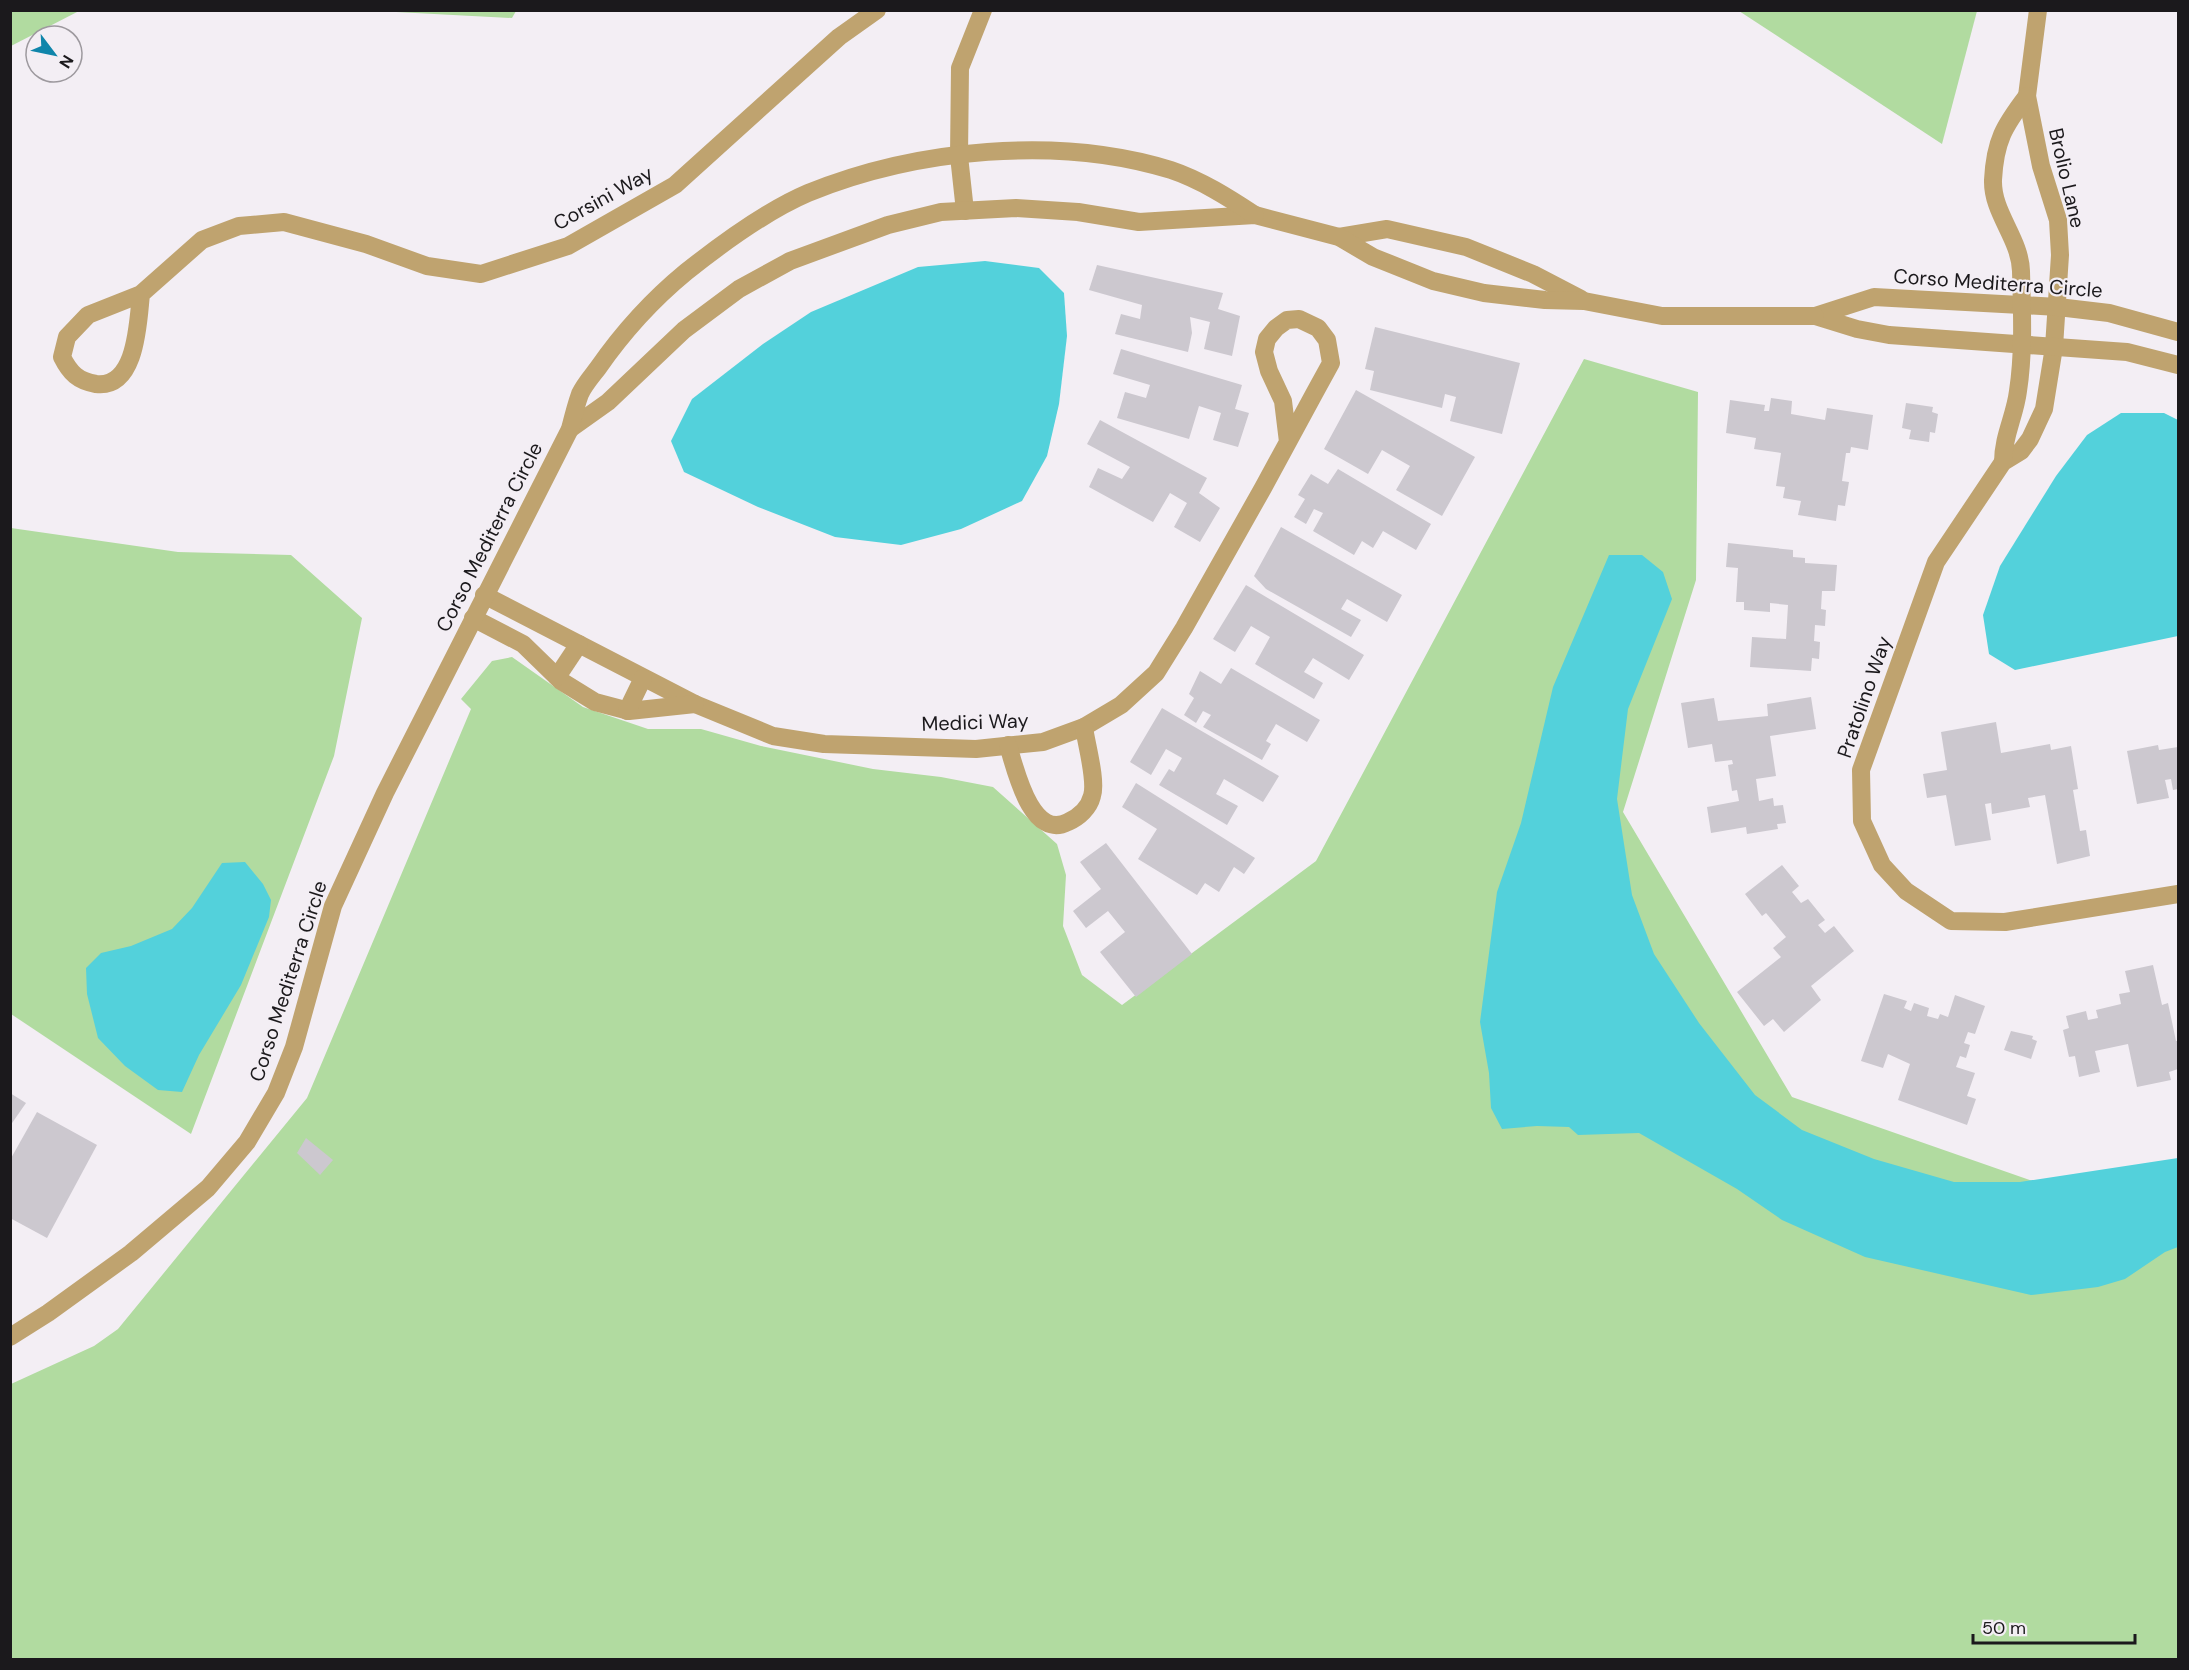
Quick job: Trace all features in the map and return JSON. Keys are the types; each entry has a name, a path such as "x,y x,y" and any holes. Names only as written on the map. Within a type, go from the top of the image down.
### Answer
{"street":[{"name":"Corsini Way","path":"141,294 133,353 124,373 105,385 83,382 69,370 62,357 67,337 88,315 141,294 202,240 239,226 284,222 366,244 427,266 481,274 568,246 675,185 839,37 877,10"},
{"name":"Brolio Lane","path":"2038,10 2026,96 2041,166 2058,219 2060,255 2054,347"},
{"path":"965,210 959,156 960,68 978,11"},
{"name":"Brolio Lane","path":"2021,344 2021,268 2018,248 1998,208 1993,183 1996,154 2004,125 2026,96"},
{"name":"Corso Mediterra Circle","path":"10,1336 48,1313 131,1253 208,1188 247,1142 276,1093 294,1047 333,906 385,793 570,429 580,392 620,337 664,290 723,243 806,194 884,167 959,156 1037,149 1117,158 1172,171 1222,194 1255,215 1338,237 1373,257 1433,281 1484,293 1545,300 1584,301 1662,316 1815,316 1857,329 1889,335 2127,352 2178,364"},
{"name":"Corso Mediterra Circle","path":"570,429 608,402 684,330 739,289 790,261 888,225 941,212 1016,208 1078,213 1139,222 1255,215"},
{"name":"Corso Mediterra Circle","path":"1338,237 1387,229 1466,247 1533,274 1584,301"},
{"name":"Corso Mediterra Circle","path":"1815,316 1874,297 2058,307 2109,313 2178,332"},
{"name":"Medici Way","path":"484,595 695,704 773,736 824,744 976,749 1043,742 1084,727 1121,705 1156,673 1185,628 1288,442 1330,363 1327,340 1318,328 1299,319 1287,320 1276,328 1266,339 1264,352 1269,371 1283,401 1288,442"},
{"name":"Pratolino Way","path":"2003,462 2003,443 2018,393 2021,344"},
{"name":"Pratolino Way","path":"2054,347 2044,409 2038,427 2021,451 2003,462 1970,508 1936,562 1861,770 1862,821 1882,865 1906,891 1951,921 2005,922 2178,894"},
{"name":"Medici Way","path":"473,618 523,644 557,677 595,702 627,711 695,704"},
{"path":"557,677 579,644"},
{"path":"627,711 643,678"},
{"path":"1008,745 1026,798 1036,814 1047,822 1063,825 1079,817 1093,794 1084,727"}],"green space":[{"path":"11,10 79,10 54,24 24,24 24,39 11,46"},
{"path":"377,11 516,11 512,18"},
{"path":"1739,11 1977,11 1942,144"},
{"path":"1584,359 1698,392 1696,580 1623,812 1792,1097 2096,1203 2178,1170 2178,1659 11,1660 11,1384 94,1346 118,1329 307,1098 471,709 461,699 492,661 512,657 583,707 648,729 701,729 761,746 873,769 941,777 993,787 1057,844 1066,875 1063,926 1082,975 1122,1005 1316,861"},
{"path":"11,528 178,552 291,555 362,618 334,756 191,1134 11,1014"}],"water":[{"path":"985,261 1039,268 1064,293 1067,336 1059,404 1047,456 1022,501 961,529 901,545 835,537 758,507 684,472 671,441 692,399 763,344 811,312 918,267"},
{"path":"2121,413 2164,413 2178,420 2178,636 2015,670 1989,654 1983,615 2000,566 2056,476 2087,435"},
{"path":"1609,555 1642,555 1663,572 1672,599 1628,709 1617,799 1632,895 1654,954 1699,1023 1755,1095 1802,1130 1874,1159 1954,1182 2020,1182 2178,1158 2178,1247 2165,1252 2125,1279 2098,1287 2031,1295 1865,1257 1782,1220 1737,1189 1639,1133 1578,1135 1569,1127 1537,1126 1502,1129 1491,1108 1489,1073 1480,1022 1497,892 1521,823 1553,687"},
{"path":"245,862 263,884 271,900 269,917 241,985 199,1055 182,1092 158,1090 125,1066 98,1038 87,994 86,968 101,953 131,946 172,929 192,908 222,863"}],"building":[{"path":"1097,265 1223,293 1218,309 1240,316 1232,356 1204,349 1210,322 1190,317 1192,333 1188,352 1115,334 1121,314 1140,319 1142,305 1089,290"},
{"path":"1375,327 1520,363 1502,434 1450,421 1456,397 1445,394 1442,408 1370,390 1374,371 1365,369"},
{"path":"1121,349 1242,385 1235,409 1249,413 1238,447 1213,440 1221,413 1199,406 1189,439 1117,418 1125,392 1146,398 1150,385 1113,374"},
{"path":"1356,390 1475,457 1442,516 1396,490 1410,466 1382,450 1368,474 1324,449"},
{"path":"1771,398 1792,401 1791,414 1825,420 1827,408 1873,415 1868,450 1851,447 1850,453 1846,453 1842,481 1849,482 1845,506 1838,505 1836,521 1798,515 1801,501 1783,498 1785,487 1776,486 1781,453 1754,449 1756,438 1726,433 1730,400 1765,405 1764,411 1769,411"},
{"path":"1906,403 1933,407 1932,412 1938,414 1935,433 1930,432 1929,442 1909,439 1911,430 1902,428"},
{"path":"1100,420 1207,478 1199,493 1220,508 1200,542 1174,527 1187,503 1170,493 1153,522 1089,487 1098,468 1122,479 1130,467 1087,444"},
{"path":"1338,469 1431,524 1416,550 1383,531 1373,548 1362,541 1354,555 1313,531 1323,513 1314,509 1306,524 1294,517 1305,499 1298,495 1311,474 1328,484"},
{"path":"1281,527 1402,595 1387,622 1347,599 1341,609 1361,620 1351,637 1266,589 1254,576"},
{"path":"1728,543 1793,550 1793,557 1805,558 1805,563 1837,565 1835,591 1822,591 1821,609 1826,610 1825,626 1815,625 1814,641 1820,642 1819,659 1812,658 1811,671 1750,667 1752,637 1786,639 1788,605 1770,603 1770,612 1744,610 1744,602 1736,602 1738,568 1726,567"},
{"path":"1246,585 1364,655 1349,680 1313,658 1304,672 1323,683 1314,699 1255,664 1270,637 1251,626 1235,652 1213,639"},
{"path":"1231,668 1320,720 1307,742 1276,724 1266,741 1271,744 1262,760 1203,727 1211,715 1203,711 1196,723 1184,715 1194,698 1189,694 1200,671 1221,684"},
{"path":"1811,697 1816,729 1770,736 1776,776 1756,779 1759,801 1773,798 1774,806 1783,805 1786,823 1777,824 1778,829 1747,834 1746,827 1711,833 1707,807 1739,801 1737,790 1732,791 1728,765 1733,764 1732,760 1715,762 1712,744 1688,748 1681,703 1714,698 1718,721 1768,716 1767,704"},
{"path":"1162,708 1279,776 1263,802 1224,779 1216,794 1238,806 1227,825 1159,785 1169,769 1174,772 1182,758 1166,749 1151,775 1130,762"},
{"path":"1996,722 2001,753 2050,744 2051,750 2071,746 2078,789 2073,790 2080,831 2086,830 2090,856 2057,864 2045,795 2028,798 2030,807 1992,814 1991,803 1985,804 1991,840 1955,846 1946,795 1927,798 1923,774 1947,770 1941,732"},
{"path":"2158,745 2159,750 2178,747 2178,789 2173,790 2171,779 2165,780 2169,798 2137,804 2127,751"},
{"path":"1136,783 1255,858 1244,874 1234,867 1219,892 1205,883 1197,895 1138,859 1157,829 1122,807"},
{"path":"1106,843 1192,954 1136,997 1100,952 1125,932 1108,911 1086,928 1073,911 1101,889 1080,862"},
{"path":"1782,865 1799,886 1792,892 1801,903 1808,899 1825,920 1818,925 1825,933 1834,926 1854,951 1811,986 1821,1000 1784,1032 1773,1019 1764,1026 1737,992 1781,957 1773,948 1786,937 1766,913 1762,916 1745,894"},
{"path":"2153,965 2162,1005 2168,1003 2176,1041 2178,1041 2178,1069 2169,1072 2171,1080 2137,1087 2128,1044 2095,1051 2100,1072 2079,1077 2075,1056 2069,1057 2063,1030 2069,1028 2066,1016 2086,1011 2088,1020 2098,1018 2096,1010 2121,1004 2119,994 2130,992 2125,971"},
{"path":"1884,994 1907,1001 1904,1008 1911,1011 1914,1003 1929,1008 1927,1016 1938,1019 1940,1014 1948,1017 1955,995 1985,1006 1975,1034 1968,1032 1964,1043 1970,1045 1966,1058 1960,1056 1956,1067 1975,1073 1967,1096 1976,1099 1967,1125 1898,1100 1910,1064 1888,1054 1883,1068 1861,1061"},
{"path":"2011,1031 2033,1036 2032,1039 2037,1041 2031,1059 2004,1050"},
{"path":"10,1093 26,1103 10,1126"},
{"path":"37,1112 97,1145 47,1238 10,1218 10,1160"},
{"path":"306,1138 333,1160 320,1175 297,1153"}]}
